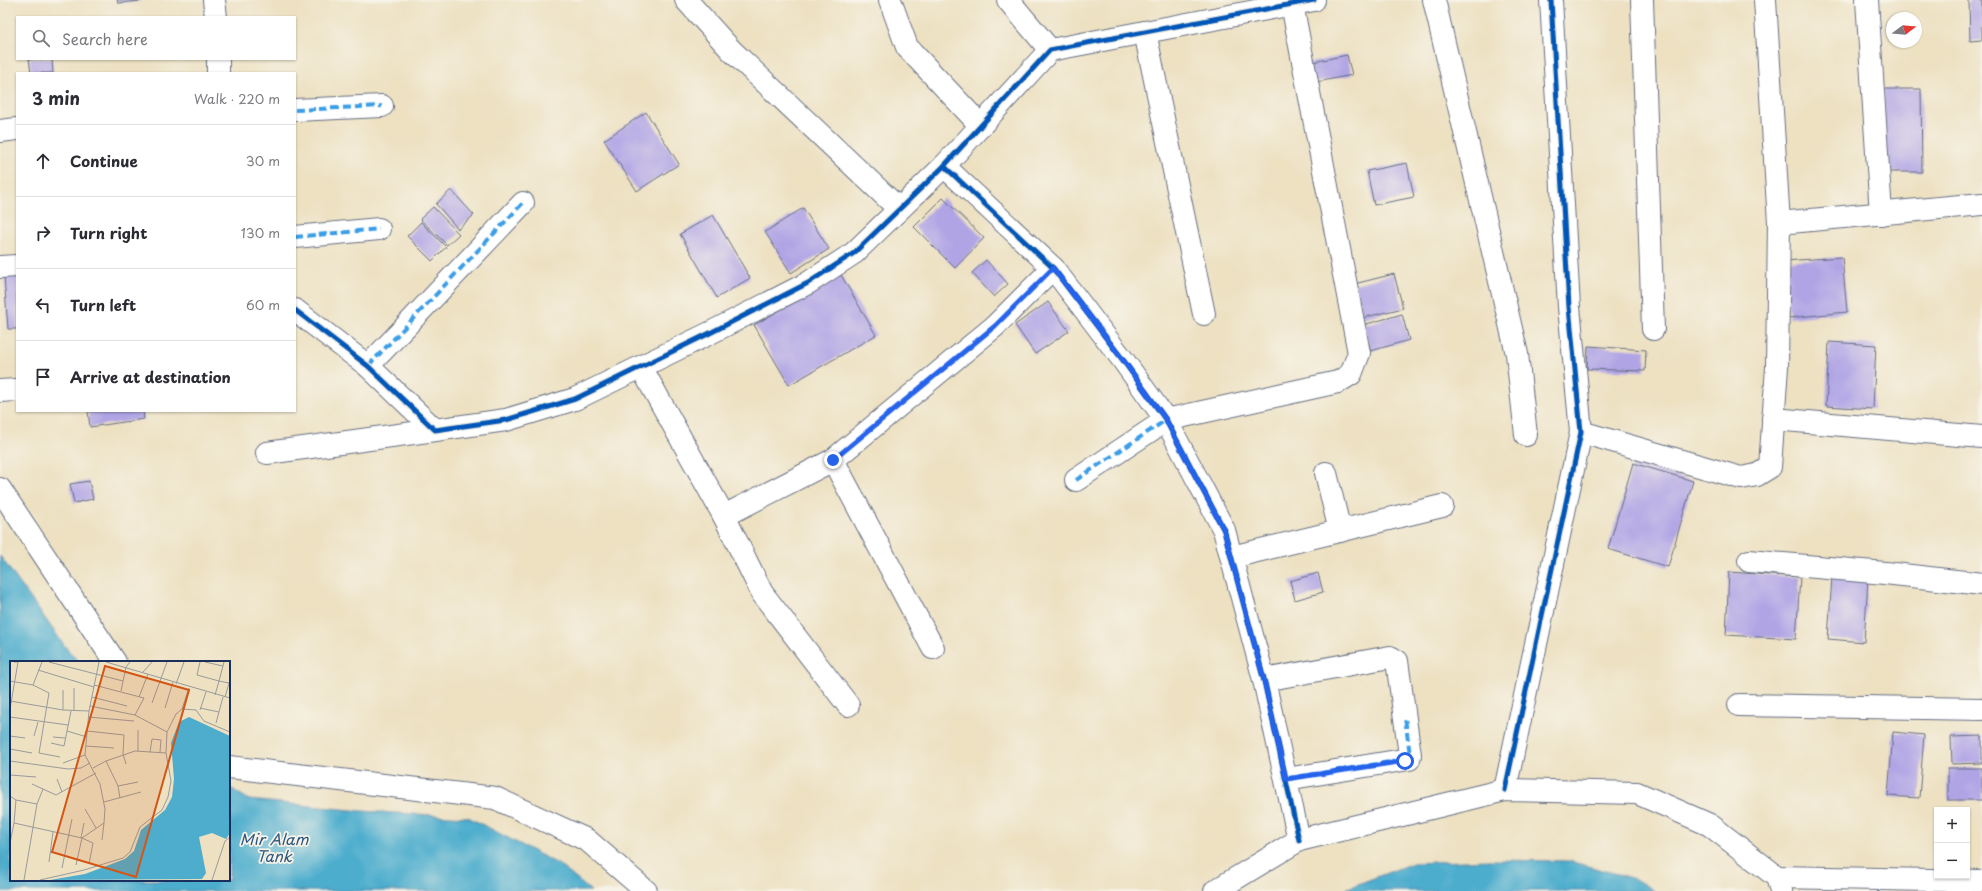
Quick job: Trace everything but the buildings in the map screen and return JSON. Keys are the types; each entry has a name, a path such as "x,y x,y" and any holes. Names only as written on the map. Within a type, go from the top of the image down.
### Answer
{"street":[{"path":"214,0 216,16"},
{"path":"686,0 732,51 899,209"},
{"path":"890,0 907,47 981,126"},
{"path":"1008,0 1050,50"},
{"path":"267,453 506,420 575,399 808,283 854,253 944,166 1050,50 1145,32 1234,8 1292,4 1314,0"},
{"path":"1434,0 1518,354 1526,435"},
{"path":"1505,790 1581,432 1569,307 1551,0"},
{"path":"1642,0 1653,329"},
{"path":"1581,432 1741,478 1757,475 1770,467 1777,367 1779,223 1765,0"},
{"path":"1867,0 1881,214"},
{"path":"1076,480 1166,420 1338,382 1351,374 1360,353 1292,4"},
{"path":"1145,32 1204,314"},
{"path":"218,60 218,72"},
{"path":"296,110 382,106"},
{"path":"0,131 16,129"},
{"path":"944,166 1053,268 1123,360 1166,420 1224,530 1264,680 1299,840"},
{"path":"368,366 523,203"},
{"path":"1779,223 1982,204"},
{"path":"296,237 379,229"},
{"path":"0,267 16,266"},
{"path":"724,516 833,460 995,326 1053,268"},
{"path":"296,311 368,366 435,430"},
{"path":"641,367 724,516 762,593 848,705"},
{"path":"0,391 16,390"},
{"path":"1773,418 1982,437"},
{"path":"833,460 933,648"},
{"path":"1326,473 1340,531"},
{"path":"0,489 114,661"},
{"path":"1232,557 1442,506"},
{"path":"1749,561 1885,573 1982,584"},
{"path":"1264,680 1390,657 1398,661 1410,754 1408,759 1286,779"},
{"path":"1739,705 1982,709"},
{"path":"230,767 494,798 587,840 646,891"},
{"path":"1215,891 1299,840 1505,790 1637,793 1710,824 1779,884 1982,881"}],"water":[{"name":"Mir Alam Tank","path":"0,556 67,649 78,661 10,661 10,881 230,881 230,788 249,800 362,811 468,817 558,864 591,891 0,891"},
{"path":"1489,860 1569,861 1635,879 1655,891 1340,891 1413,863"}],"marked path":[{"path":"296,110 382,106"},
{"path":"368,366 523,203"},
{"path":"296,237 379,229"},
{"path":"1076,480 1166,420"},
{"path":"1286,779 1409,759 1410,755 1405,718"}],"cycle path":[{"path":"296,311 368,366 435,430 506,420 575,399 808,283 854,253 944,166 1050,50 1314,0"},
{"path":"1505,790 1581,432 1569,307 1551,0"},
{"path":"944,166 1053,268 1123,360 1166,420 1224,530 1264,680 1299,840"}],"route":[{"path":"833,460 995,326 1053,268 1123,360 1166,420 1224,530 1264,680 1286,779 1405,761"}]}
